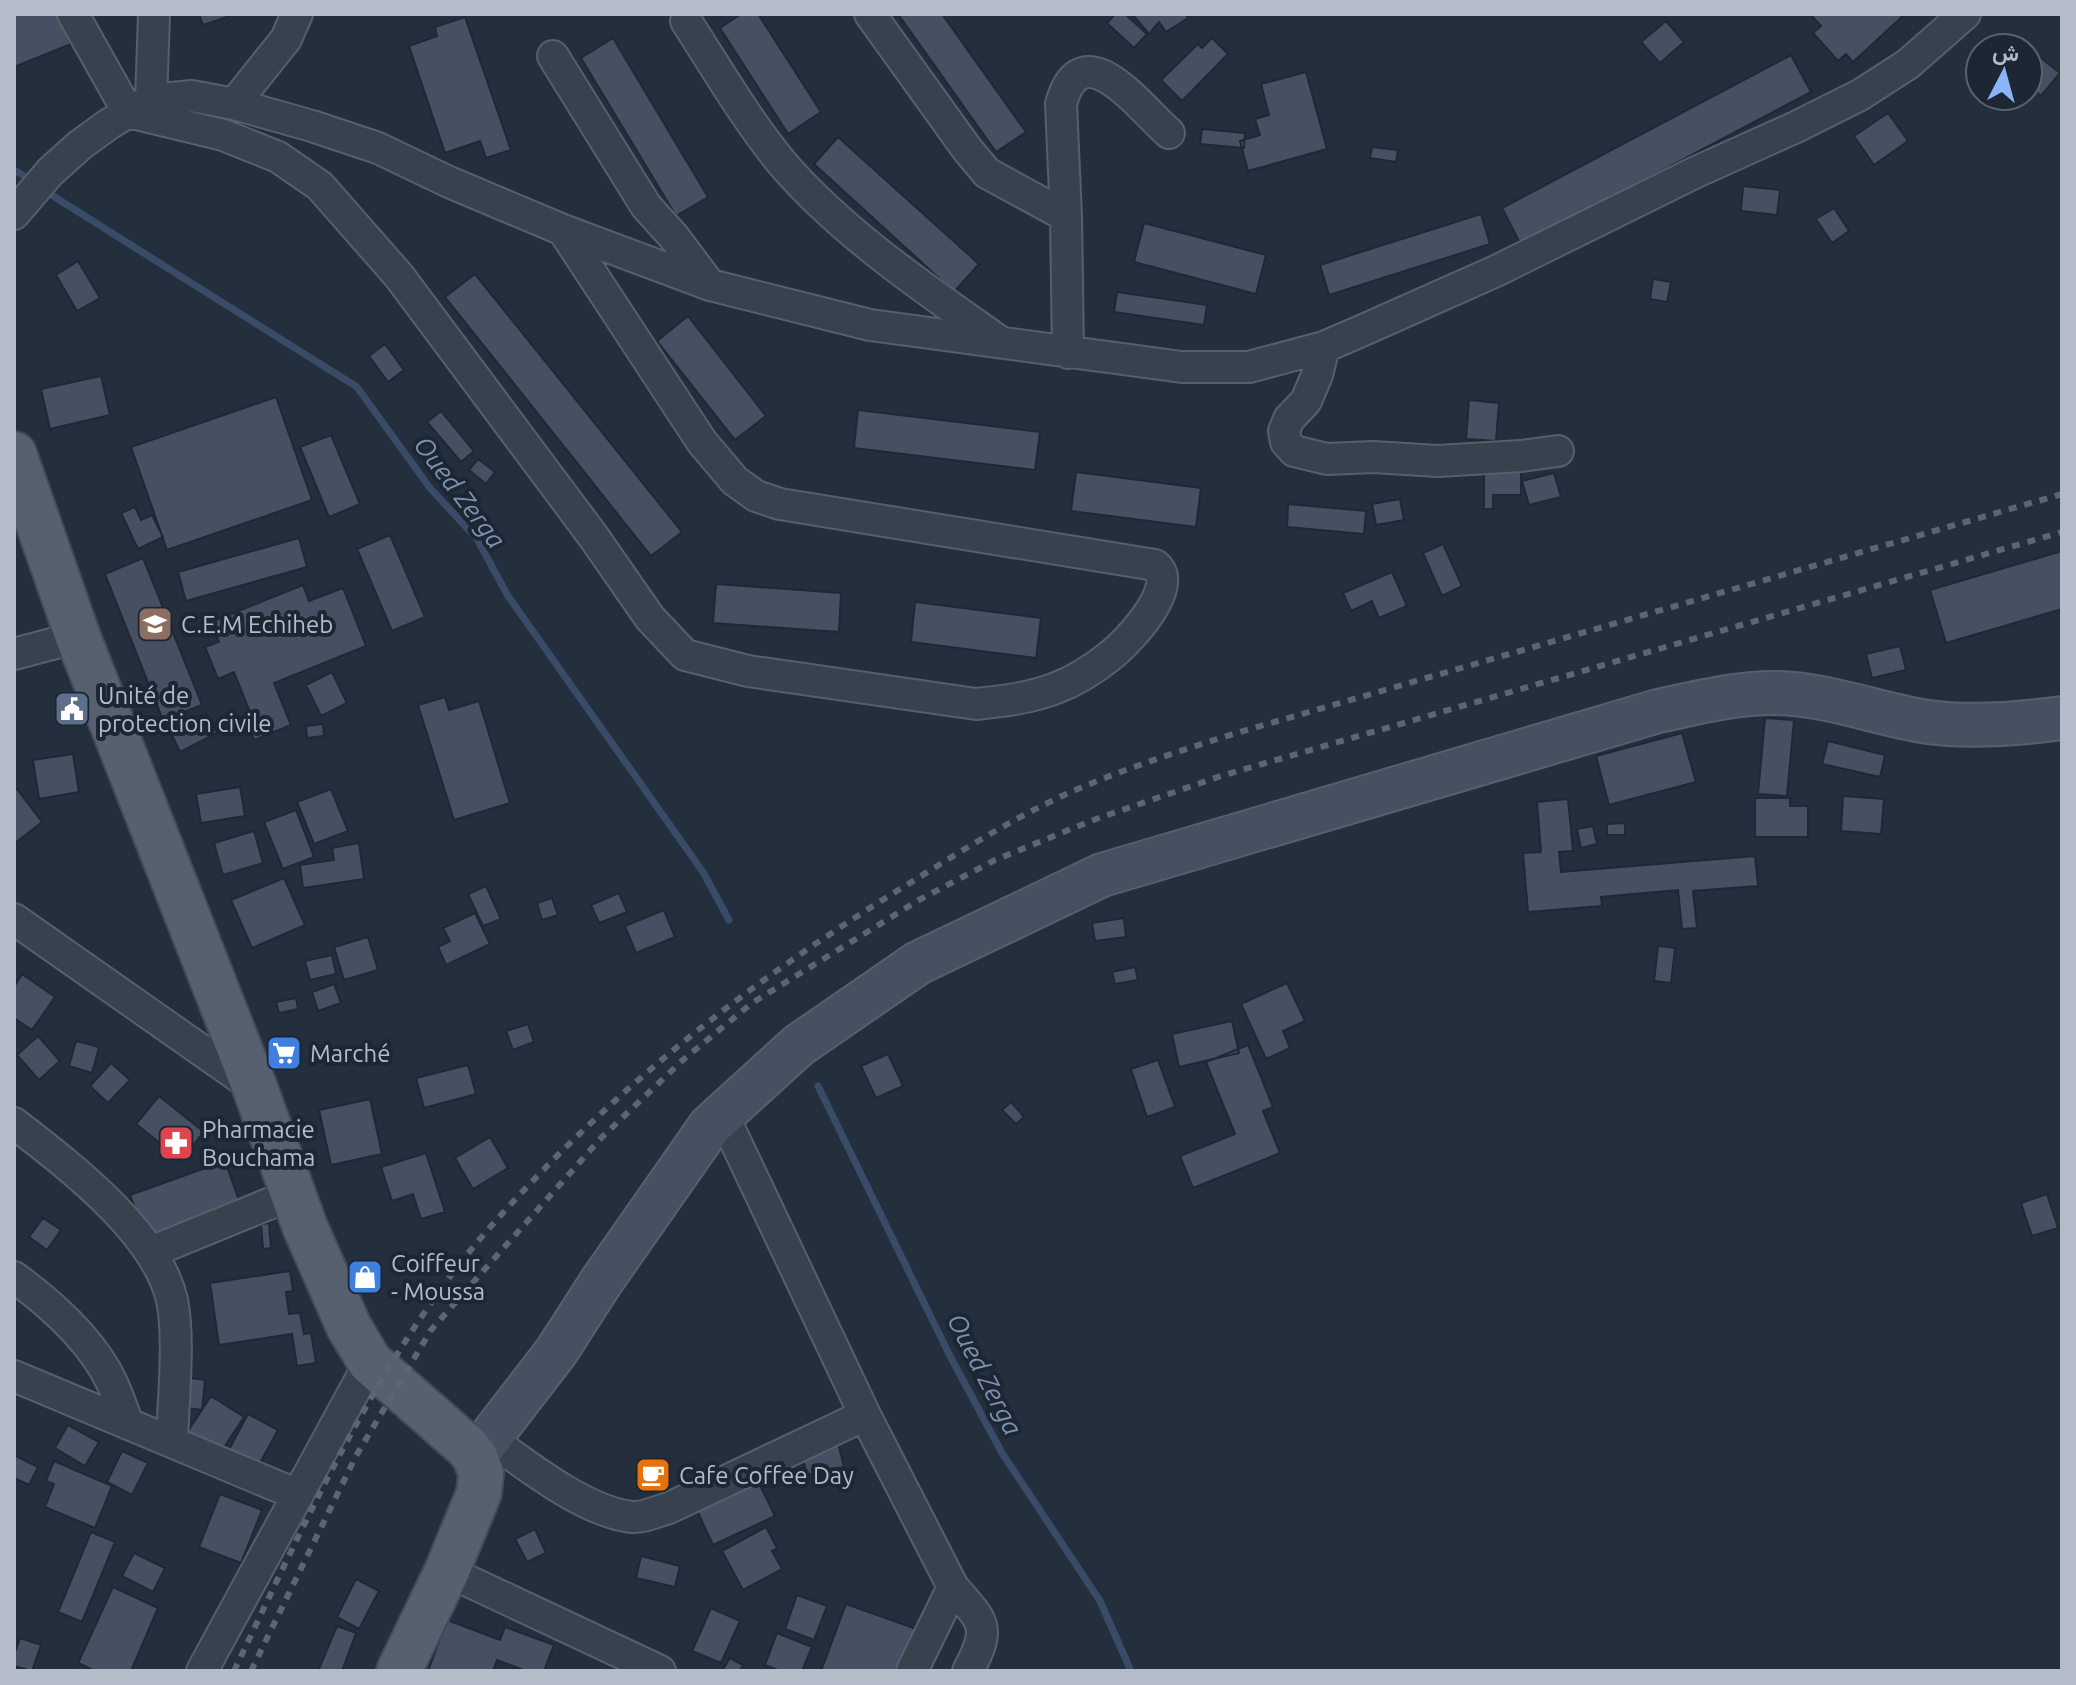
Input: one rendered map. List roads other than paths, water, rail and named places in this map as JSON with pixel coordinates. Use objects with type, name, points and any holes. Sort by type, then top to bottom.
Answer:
[{"type":"main road","points":[[14,454],[78,637],[255,1088],[293,1194],[349,1327],[370,1362],[483,1448]]},
{"type":"main road","points":[[399,1671],[447,1571],[479,1493],[483,1448],[556,1352],[710,1126],[799,1045],[918,963],[1102,875],[1658,711],[1729,696],[1774,693],[1822,697],[1927,722],[1965,725],[2062,718]]},
{"type":"street","points":[[73,14],[140,107],[278,157],[320,186],[399,276],[593,536],[650,618],[685,655],[729,667],[809,680],[976,704],[1005,701],[1058,687],[1093,668],[1112,655],[1156,603],[1165,583],[1155,565],[780,504],[756,496],[735,481],[702,442],[563,230]]},
{"type":"street","points":[[140,107],[154,14]]},
{"type":"street","points":[[234,104],[286,39],[297,14]]},
{"type":"street","points":[[870,14],[987,173],[1066,216]]},
{"type":"street","points":[[14,214],[50,172],[80,145],[140,107],[192,96],[234,104],[378,148],[563,230],[710,285],[870,325],[1182,367],[1249,367],[1324,347],[1496,271],[1860,95],[1908,64],[1965,14]]},
{"type":"street","points":[[686,21],[752,122],[783,163],[834,216],[933,295],[1004,345]]},
{"type":"street","points":[[553,56],[646,206],[710,285]]},
{"type":"street","points":[[1068,353],[1061,104],[1065,89],[1072,78],[1083,72],[1095,72],[1131,95],[1169,133]]},
{"type":"street","points":[[1324,347],[1306,401],[1289,419],[1284,431],[1286,442],[1294,451],[1327,459],[1373,457],[1438,461],[1558,451]]},
{"type":"street","points":[[14,654],[78,637]]},
{"type":"street","points":[[14,919],[255,1088]]},
{"type":"street","points":[[722,1113],[865,1415],[953,1587],[981,1620],[983,1640],[968,1671]]},
{"type":"street","points":[[14,1123],[111,1205],[151,1252],[162,1271],[172,1302],[174,1336],[172,1442]]},
{"type":"street","points":[[151,1252],[293,1194]]},
{"type":"street","points":[[14,1277],[38,1294],[88,1346],[111,1381],[128,1424]]},
{"type":"street","points":[[202,1671],[370,1362]]},
{"type":"street","points":[[14,1376],[298,1495]]},
{"type":"street","points":[[483,1448],[581,1498],[634,1517],[669,1508],[865,1415]]},
{"type":"street","points":[[447,1571],[660,1671]]},
{"type":"street","points":[[912,1671],[953,1587]]},
{"type":"waterway","name":"Oued Zerga","points":[[14,170],[24,176]]},
{"type":"waterway","name":"Oued Zerga","points":[[53,196],[357,387],[430,488],[477,539],[508,596],[703,872],[729,920]]},
{"type":"waterway","name":"Oued Zerga","points":[[818,1086],[949,1354],[1002,1453],[1100,1601],[1131,1671]]},
{"type":"railway","points":[[234,1671],[359,1419],[417,1323],[473,1247],[552,1161],[634,1084],[720,1013],[857,916],[1016,820],[1062,796],[1140,765],[1233,734],[2062,494]]},
{"type":"railway","points":[[251,1671],[356,1456],[431,1330],[602,1137],[684,1059],[752,1003],[919,900],[995,860],[1096,819],[1221,776],[2062,532]]},
{"type":"place","name":"C.E.M Echiheb","points":[[155,624]]},
{"type":"place","name":"Unité de protection civile","points":[[72,709]]},
{"type":"place","name":"Marché","points":[[284,1053]]},
{"type":"place","name":"Pharmacie Bouchama","points":[[176,1143]]},
{"type":"place","name":"Coiffeur - Moussa","points":[[365,1277]]},
{"type":"place","name":"Cafe Coffee Day","points":[[653,1475]]}]
